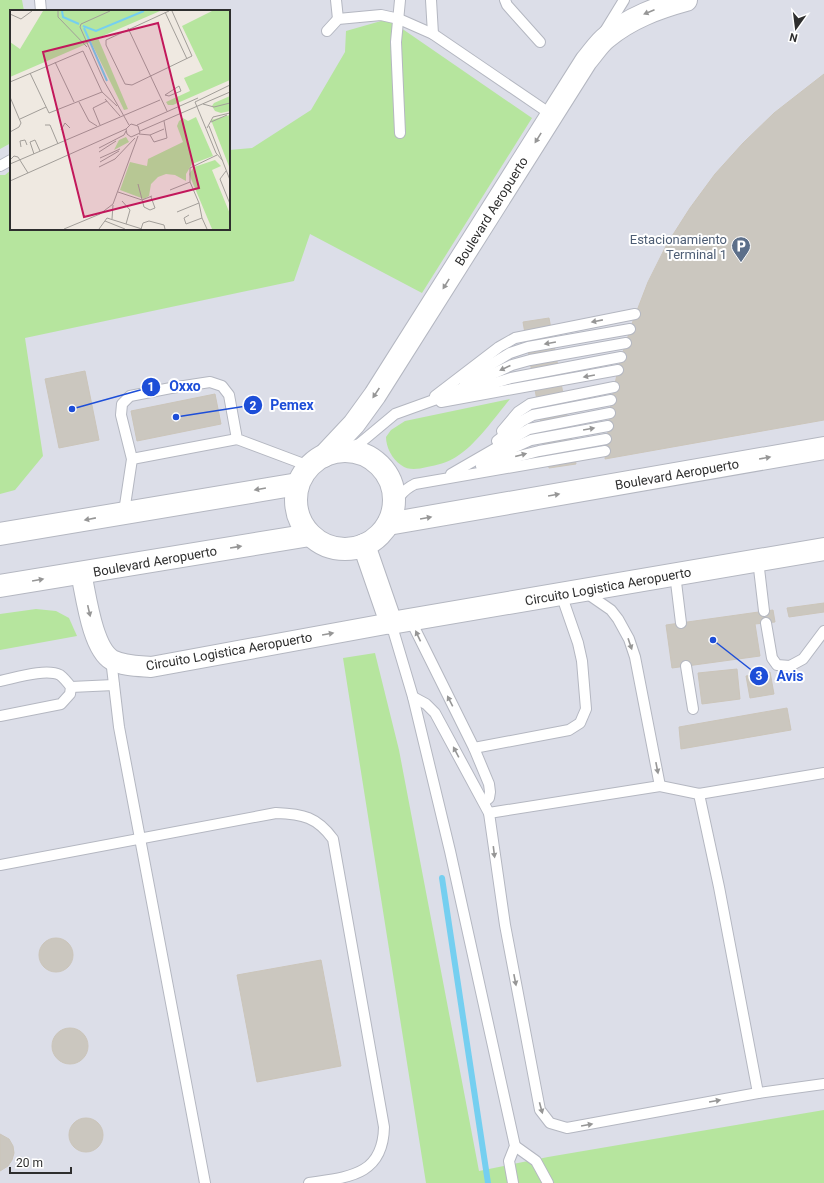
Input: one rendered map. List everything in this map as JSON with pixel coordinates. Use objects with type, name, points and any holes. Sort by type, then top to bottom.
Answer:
[{"type":"street","name":"Boulevard Aeropuerto","points":[[318,464],[354,424],[375,395],[586,61],[605,38],[631,20],[664,6],[686,0]]},
{"type":"street","name":"Boulevard Aeropuerto","points":[[390,519],[824,448]]},
{"type":"street","points":[[0,534],[124,512],[318,464],[354,452],[369,458],[381,468],[388,478],[392,489],[394,501],[390,519],[378,537],[364,545],[350,549],[335,549],[321,543],[310,535],[301,524],[296,511],[295,497],[318,464]]},
{"type":"street","name":"Boulevard Aeropuerto","points":[[0,586],[310,535]]},
{"type":"street","points":[[364,545],[401,621]]},
{"type":"street","name":"Circuito Logistica Aeropuerto","points":[[111,659],[133,666],[151,667],[401,621],[824,549]]},
{"type":"street","points":[[81,573],[96,640],[111,659]]},
{"type":"lane","points":[[40,0],[42,10]]},
{"type":"lane","points":[[336,0],[338,19]]},
{"type":"lane","points":[[400,0],[396,42],[400,133]]},
{"type":"lane","points":[[431,0],[433,34]]},
{"type":"lane","points":[[505,0],[507,5],[540,42]]},
{"type":"lane","points":[[586,61],[624,0]]},
{"type":"lane","points":[[327,31],[338,19],[381,15],[399,19],[433,34],[552,115]]},
{"type":"lane","points":[[0,166],[10,161]]},
{"type":"lane","points":[[414,407],[435,396],[499,347],[515,338],[635,314]]},
{"type":"lane","points":[[414,407],[444,393],[510,353],[518,350],[630,329]]},
{"type":"lane","points":[[132,459],[237,439],[318,464],[359,444],[395,414],[445,396],[520,362],[626,343]]},
{"type":"lane","points":[[414,407],[511,378],[621,358]]},
{"type":"lane","points":[[414,407],[618,370]]},
{"type":"lane","points":[[124,512],[132,459],[121,415],[122,404],[130,396],[210,382],[222,386],[228,395],[237,439]]},
{"type":"lane","points":[[484,452],[518,412],[530,404],[614,387]]},
{"type":"lane","points":[[469,464],[522,421],[533,415],[612,400]]},
{"type":"lane","points":[[449,475],[529,428],[610,413]]},
{"type":"lane","points":[[449,475],[531,440],[608,426]]},
{"type":"lane","points":[[390,519],[401,494],[406,488],[539,451],[606,439]]},
{"type":"lane","points":[[429,481],[605,451]]},
{"type":"lane","points":[[758,560],[764,611]]},
{"type":"lane","points":[[675,574],[681,623]]},
{"type":"lane","points":[[474,748],[570,730],[580,723],[586,709],[582,661],[571,592]]},
{"type":"lane","points":[[571,592],[611,610],[629,639],[635,657],[660,786]]},
{"type":"lane","points":[[401,621],[413,697],[455,871],[516,1146],[509,1161],[513,1183]]},
{"type":"lane","points":[[401,621],[474,748],[489,784],[489,798],[484,802]]},
{"type":"lane","points":[[766,623],[772,658],[777,665],[790,666],[803,659],[824,631]]},
{"type":"lane","points":[[111,659],[119,727],[205,1183]]},
{"type":"lane","points":[[686,666],[693,709]]},
{"type":"lane","points":[[0,681],[45,672],[62,676],[71,687],[70,694],[61,704],[0,716]]},
{"type":"lane","points":[[71,687],[114,684]]},
{"type":"lane","points":[[413,697],[426,704],[435,713],[489,813],[510,953],[540,1110],[550,1123],[566,1128],[758,1093],[824,1084]]},
{"type":"lane","points":[[489,813],[660,786],[698,794],[824,773]]},
{"type":"lane","points":[[698,794],[719,887],[758,1093]]},
{"type":"lane","points":[[0,865],[276,813],[297,814],[312,819],[324,827],[333,840],[384,1127],[384,1139],[382,1150],[375,1161],[364,1170],[353,1176],[309,1183]]},
{"type":"lane","points":[[516,1146],[536,1161],[548,1183]]},
{"type":"shaded area","points":[[0,0],[824,0],[824,1183],[0,1183]]},
{"type":"green space","points":[[0,0],[22,0],[24,10],[10,10],[10,144],[0,149]]},
{"type":"green space","points":[[388,19],[532,118],[422,293],[310,234],[294,281],[25,338],[43,456],[15,490],[0,494],[0,175],[5,175],[10,171],[10,230],[230,230],[230,150],[252,148],[311,110],[345,52],[346,31]]},
{"type":"green space","points":[[510,399],[471,445],[456,457],[446,462],[414,469],[407,468],[395,460],[388,449],[386,437],[391,430],[405,421]]},
{"type":"green space","points":[[36,609],[56,611],[69,618],[77,636],[0,650],[0,614]]},
{"type":"green space","points":[[375,653],[399,750],[479,1171],[548,1157],[824,1110],[824,1183],[426,1183],[343,658]]},
{"type":"building","name":"Estacionamiento Terminal 1","points":[[824,74],[824,420],[605,459],[611,402],[620,361],[648,282],[667,244],[690,208],[715,174],[743,143],[774,113]]},
{"type":"building","points":[[549,318],[576,464],[549,468],[523,322]]},
{"type":"building","points":[[85,371],[99,440],[59,448],[45,379]]},
{"type":"building","points":[[215,394],[221,424],[137,441],[131,411]]},
{"type":"building","points":[[824,603],[824,612],[789,617],[787,608]]},
{"type":"building","points":[[773,610],[775,622],[755,624],[760,656],[672,668],[666,625]]},
{"type":"building","points":[[737,669],[740,699],[702,704],[698,673]]},
{"type":"building","points":[[770,672],[774,694],[750,698],[746,676]]},
{"type":"building","points":[[787,708],[791,730],[681,749],[679,727]]},
{"type":"building","points":[[56,938],[68,943],[73,955],[68,967],[56,972],[44,967],[39,955],[44,943]]},
{"type":"building","points":[[321,960],[341,1066],[257,1082],[237,975]]},
{"type":"building","points":[[70,1028],[80,1031],[85,1036],[88,1046],[85,1056],[80,1061],[70,1064],[60,1061],[55,1056],[52,1046],[55,1036],[60,1031]]},
{"type":"building","points":[[83,1118],[89,1118],[98,1123],[102,1129],[102,1141],[98,1147],[89,1152],[83,1152],[74,1147],[69,1138],[69,1132],[74,1123]]},
{"type":"building","points":[[0,1134],[9,1139],[13,1146],[14,1153],[8,1166],[0,1171]]},
{"type":"waterway","points":[[442,878],[488,1183]]},
{"type":"place","name":"Estacionamiento Terminal 1","points":[[741,263]]},
{"type":"place","name":"Oxxo","points":[[72,409]]},
{"type":"place","name":"Pemex","points":[[176,417]]},
{"type":"place","name":"Avis","points":[[713,640]]}]
